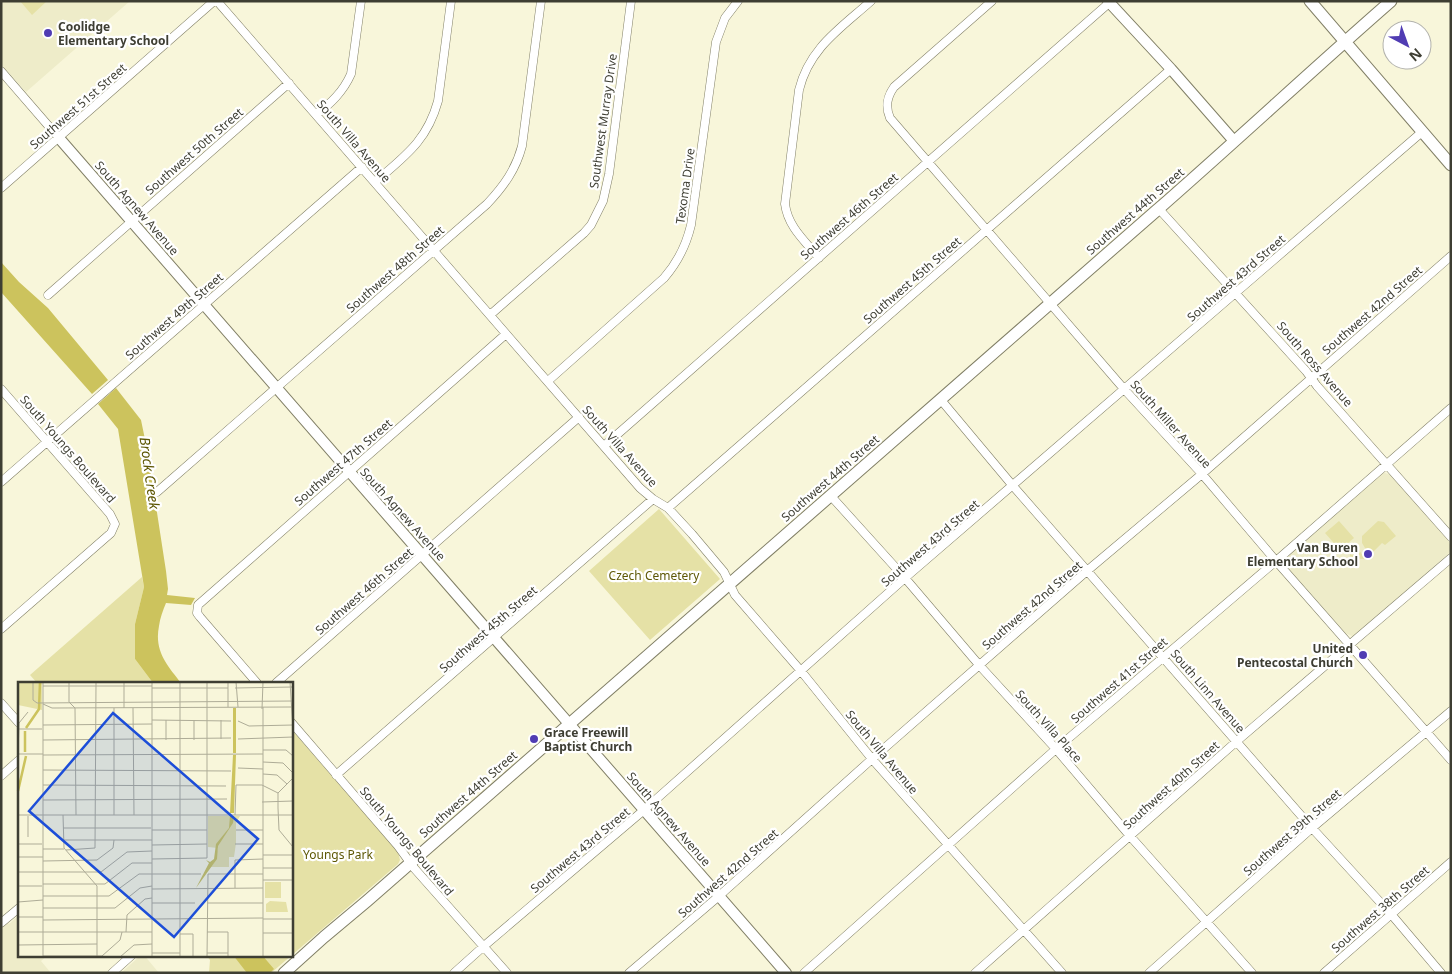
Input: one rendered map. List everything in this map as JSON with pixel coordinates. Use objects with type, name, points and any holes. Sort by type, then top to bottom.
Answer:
[{"type":"main road","points":[[1310,1],[1451,165]]},
{"type":"main road","name":"Southwest 44th Street","points":[[284,973],[324,936],[1159,209],[1391,1]]},
{"type":"street","name":"South Villa Avenue","points":[[216,1],[640,488],[653,500],[668,508],[724,572],[735,595],[801,671],[872,759],[1062,973]]},
{"type":"street","name":"Southwest 51st Street","points":[[1,188],[216,1]]},
{"type":"street","points":[[316,115],[337,96],[348,82],[351,74],[361,1]]},
{"type":"street","points":[[375,182],[416,146],[435,114],[451,1]]},
{"type":"street","name":"Southwest 48th Street","points":[[157,492],[434,250],[504,186],[516,165],[521,151],[541,1]]},
{"type":"street","name":"Southwest Murray Drive","points":[[490,315],[576,241],[591,225],[597,213],[607,187],[631,1]]},
{"type":"street","name":"Texoma Drive","points":[[548,381],[660,282],[671,270],[683,251],[692,225],[714,50],[721,26],[729,11],[738,1]]},
{"type":"street","points":[[819,258],[789,222],[785,204],[799,90],[804,74],[815,54],[872,1]]},
{"type":"street","name":"South Miller Avenue","points":[[992,1],[898,83],[889,96],[887,108],[890,118],[1124,389],[1202,474],[1451,760]]},
{"type":"street","points":[[1109,2],[1234,141]]},
{"type":"street","name":"Southwest 46th Street","points":[[604,446],[1109,2]]},
{"type":"street","name":"Southwest 45th Street","points":[[668,508],[1171,69]]},
{"type":"street","name":"South Agnew Avenue","points":[[1,71],[786,973]]},
{"type":"street","name":"Southwest 50th Street","points":[[48,295],[288,83]]},
{"type":"street","name":"Southwest 43rd Street","points":[[454,973],[644,810],[905,578],[1422,132]]},
{"type":"street","name":"Southwest 49th Street","points":[[1,482],[362,167]]},
{"type":"street","name":"South Ross Avenue","points":[[1159,209],[1312,378],[1451,537]]},
{"type":"street","name":"Southwest 42nd Street","points":[[630,973],[1088,570],[1202,474],[1451,256]]},
{"type":"street","name":"Southwest 47th Street","points":[[256,682],[200,617],[197,609],[202,601],[506,334]]},
{"type":"street","name":"South Youngs Boulevard","points":[[1,389],[110,514],[115,524],[111,533],[1,629]]},
{"type":"street","name":"South Linn Avenue","points":[[941,400],[1013,486],[1441,973]]},
{"type":"street","name":"Southwest 41st Street","points":[[804,973],[1056,750],[1451,408]]},
{"type":"street","name":"Southwest 46th Street","points":[[277,682],[579,417]]},
{"type":"street","name":"South Villa Place","points":[[830,495],[1252,973]]},
{"type":"street","name":"Southwest 45th Street","points":[[336,775],[653,500]]},
{"type":"street","name":"Southwest 40th Street","points":[[975,973],[1238,741],[1451,558]]},
{"type":"street","points":[[1,703],[18,722]]},
{"type":"street","name":"Southwest 39th Street","points":[[1149,973],[1312,828],[1451,711]]},
{"type":"street","name":"South Youngs Boulevard","points":[[292,723],[398,846],[410,863],[507,973]]},
{"type":"street","points":[[1,776],[18,761]]},
{"type":"street","name":"Southwest 38th Street","points":[[1324,973],[1451,862]]},
{"type":"street","points":[[1,923],[18,909]]},
{"type":"street","points":[[112,973],[131,956]]},
{"type":"shaded area","name":"Coolidge Elementary School","points":[[1,1],[130,1],[26,92],[1,64]]},
{"type":"shaded area","name":"Van Buren Elementary School","points":[[1381,473],[1391,475],[1449,542],[1451,548],[1449,553],[1356,635],[1352,636],[1345,633],[1286,566],[1285,557]]},
{"type":"shaded area","points":[[1,916],[9,924],[18,916],[18,956],[47,956],[41,961],[51,973],[1,973]]},
{"type":"shaded area","points":[[140,956],[145,956],[159,973],[121,973]]},
{"type":"green space","points":[[20,1],[47,1],[32,15]]},
{"type":"green space","name":"Czech Cemetery","points":[[659,509],[720,579],[650,640],[589,571]]},
{"type":"green space","points":[[1339,521],[1354,538],[1340,550],[1325,533]]},
{"type":"green space","points":[[1378,521],[1384,522],[1396,536],[1385,545],[1382,543],[1371,554],[1368,553],[1362,543],[1362,536]]},
{"type":"green space","points":[[1350,550],[1359,550],[1365,559],[1350,558]]},
{"type":"green space","points":[[142,577],[144,587],[135,624],[135,659],[152,682],[36,682],[30,675]]},
{"type":"green space","name":"Youngs Park","points":[[292,730],[398,852],[400,860],[398,864],[292,955]]},
{"type":"green space","name":"Youngs Park","points":[[207,956],[291,956],[271,973],[209,973],[210,960]]},
{"type":"water","points":[[1,262],[19,282],[48,308],[108,380],[92,394],[1,292]]},
{"type":"water","name":"Brock Creek","points":[[116,388],[141,420],[166,571],[167,595],[195,598],[191,605],[166,603],[159,623],[158,643],[160,650],[167,664],[180,682],[152,682],[135,659],[135,624],[144,587],[118,429],[98,404]]},
{"type":"water","points":[[234,956],[263,956],[274,969],[270,973],[247,973]]},
{"type":"place","name":"Coolidge Elementary School","points":[[48,33]]},
{"type":"place","name":"Van Buren Elementary School","points":[[1368,554]]},
{"type":"place","name":"United Pentecostal Church","points":[[1363,655]]},
{"type":"place","name":"Grace Freewill Baptist Church","points":[[534,739]]}]
